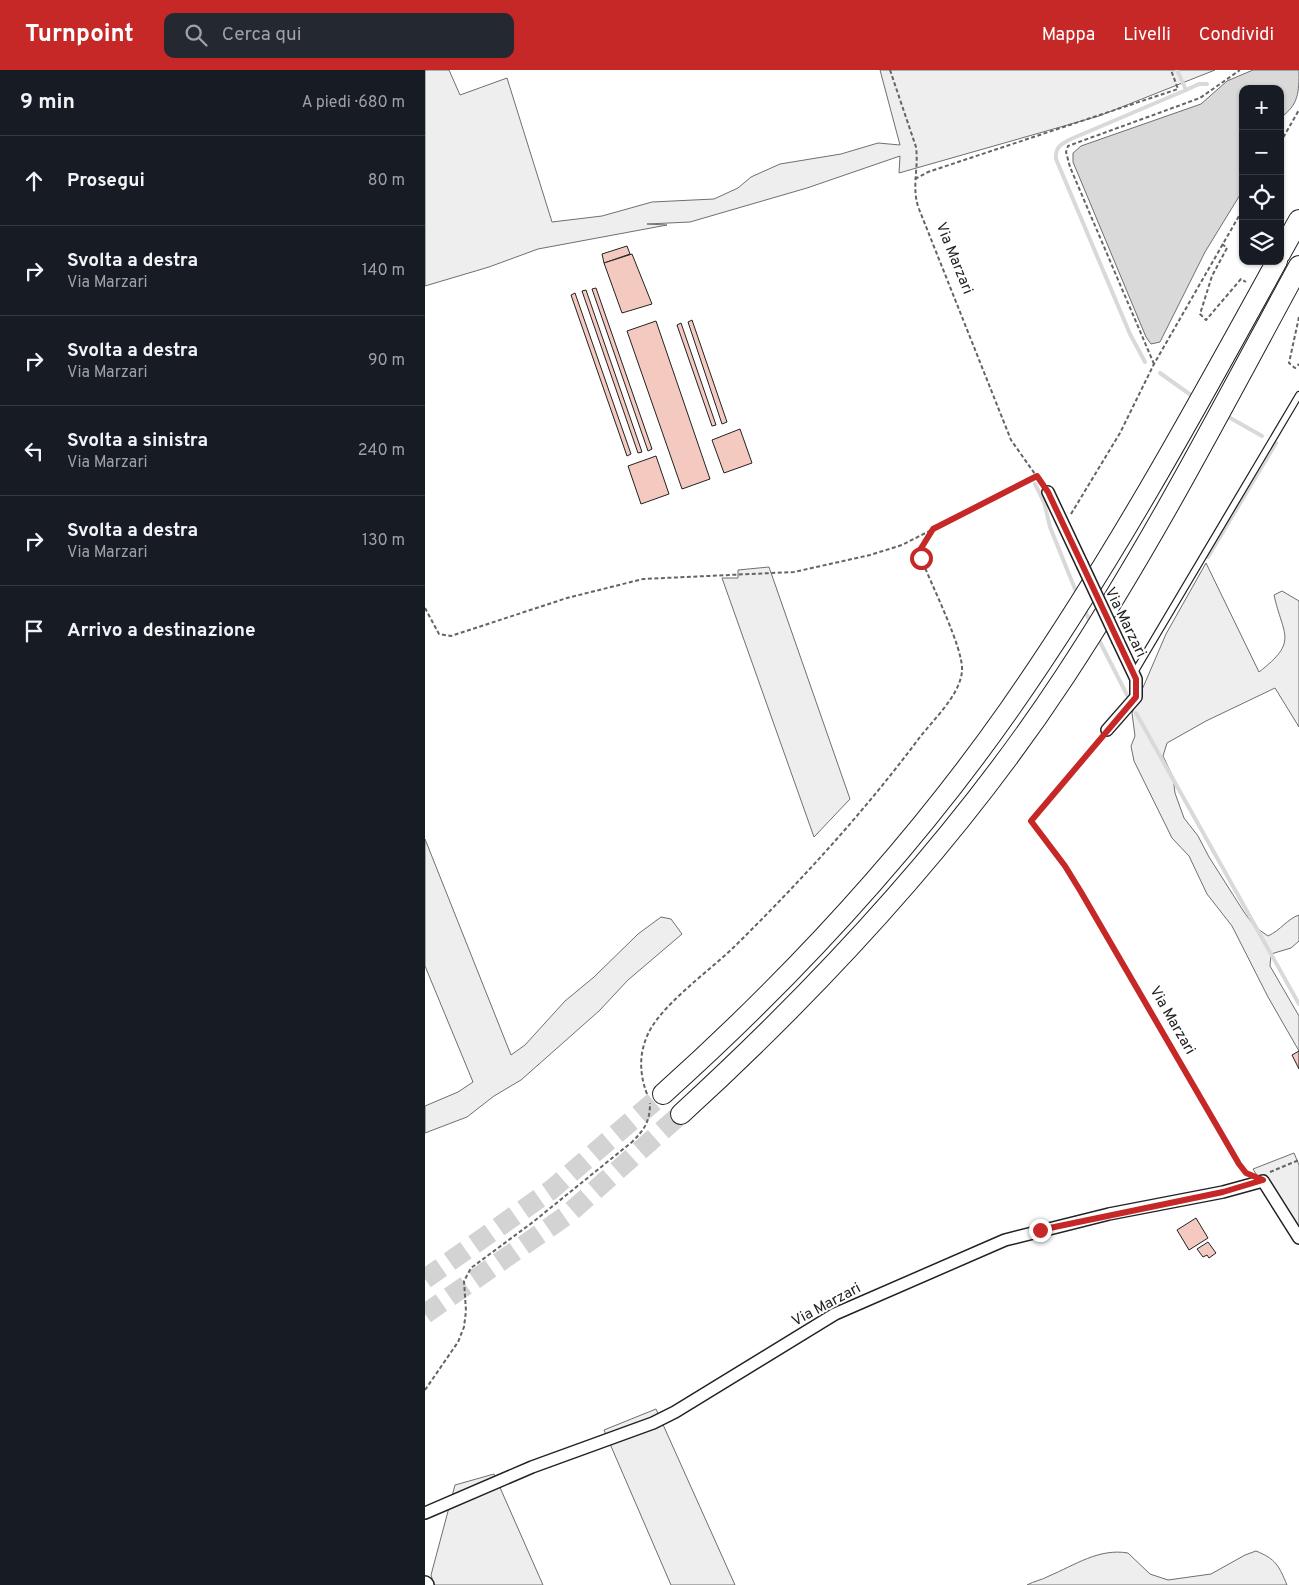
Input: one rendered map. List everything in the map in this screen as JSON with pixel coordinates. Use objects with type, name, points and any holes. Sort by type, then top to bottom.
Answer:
[{"type":"highway","points":[[1284,247],[1299,220]]},
{"type":"highway","points":[[663,1094],[763,1000],[857,900],[912,836],[988,738],[1031,678],[1110,556],[1203,396],[1275,265]]},
{"type":"highway","points":[[681,1114],[777,1024],[877,918],[932,855],[1012,752],[1064,678],[1144,549],[1299,266]]},
{"type":"street","name":"Via Marzari","points":[[1048,492],[1136,679],[1136,697],[1107,730]]},
{"type":"street","name":"Via Marzari","points":[[425,1513],[532,1467],[675,1412],[835,1314],[1005,1240],[1109,1214],[1223,1192],[1263,1180]]},
{"type":"street","points":[[1263,1180],[1299,1238]]},
{"type":"lane","points":[[1134,674],[1299,395]]},
{"type":"path","name":"Via Marzari","points":[[890,70],[916,147],[914,189],[919,209],[1011,440],[1048,492]]},
{"type":"path","points":[[915,179],[928,172],[1178,89],[1171,70]]},
{"type":"path","points":[[1154,364],[1069,167],[1066,152],[1068,146],[1200,98],[1239,70]]},
{"type":"path","points":[[1284,136],[1299,110]]},
{"type":"path","points":[[1064,524],[1082,499],[1120,433],[1154,364],[1239,216]]},
{"type":"path","points":[[1223,244],[1227,248],[1212,276],[1200,314],[1205,320],[1241,279],[1246,282]]},
{"type":"path","points":[[1299,317],[1289,364],[1295,368],[1299,364]]},
{"type":"path","points":[[425,608],[439,634],[451,636],[567,598],[643,579],[794,572],[844,562],[902,545],[1037,476]]},
{"type":"path","points":[[425,1390],[459,1342],[465,1326],[464,1281],[471,1268],[533,1222],[632,1142],[645,1128],[650,1119],[650,1103],[641,1078],[640,1062],[643,1047],[653,1025],[671,1005],[734,947],[829,849],[904,759],[957,689],[962,671],[959,650],[921,558],[920,550],[933,529]]},
{"type":"path","name":"Via Marzari","points":[[1107,730],[1031,821],[1065,866],[1081,892],[1239,1164],[1246,1173],[1263,1180]]},
{"type":"path","points":[[1263,1180],[1268,1172],[1299,1160]]},
{"type":"shaded area","points":[[425,70],[449,70],[460,95],[507,78],[552,222],[602,216],[652,202],[714,199],[738,188],[751,177],[780,164],[841,154],[878,143],[900,145],[880,70],[1215,70],[1099,116],[899,173],[900,156],[807,188],[690,222],[647,224],[667,225],[538,249],[489,267],[425,286]]},
{"type":"shaded area","points":[[1253,70],[1299,70],[1297,97],[1291,108],[1284,115],[1284,85],[1239,85],[1239,197],[1205,252],[1160,342],[1151,344],[1146,337],[1073,162],[1073,153],[1081,146],[1201,104],[1227,81]]},
{"type":"shaded area","points":[[1206,563],[1259,672],[1279,653],[1284,645],[1284,629],[1274,595],[1282,591],[1299,601],[1299,727],[1275,688],[1206,721],[1167,743],[1163,756],[1173,777],[1175,793],[1184,818],[1198,836],[1209,857],[1255,927],[1268,936],[1299,915],[1299,941],[1291,948],[1271,954],[1270,966],[1299,1016],[1299,1051],[1268,997],[1232,926],[1207,894],[1189,856],[1172,838],[1134,761],[1131,746],[1135,736],[1132,713],[1166,634]]},
{"type":"shaded area","points":[[769,567],[850,799],[814,837],[722,578],[738,578],[738,570]]},
{"type":"shaded area","points":[[425,839],[511,1055],[525,1045],[565,1001],[594,977],[638,934],[661,917],[671,919],[682,934],[628,980],[599,1011],[521,1080],[494,1096],[467,1117],[425,1133],[425,1106],[458,1092],[473,1082],[425,966]]},
{"type":"shaded area","points":[[1294,1153],[1299,1165],[1299,1243],[1253,1169]]},
{"type":"shaded area","points":[[656,1409],[735,1585],[671,1585],[604,1430]]},
{"type":"shaded area","points":[[494,1474],[543,1585],[434,1585],[431,1575],[455,1485]]},
{"type":"shaded area","points":[[1256,1551],[1268,1557],[1276,1564],[1287,1585],[1027,1585],[1087,1558],[1107,1553],[1128,1553],[1150,1574],[1168,1580],[1211,1574]]},
{"type":"building","points":[[627,246],[630,254],[604,263],[602,254]]},
{"type":"building","points":[[632,254],[652,304],[622,313],[604,263]]},
{"type":"building","points":[[596,288],[652,449],[648,451],[592,289]]},
{"type":"building","points":[[586,290],[642,452],[638,453],[582,291]]},
{"type":"building","points":[[575,293],[631,454],[627,456],[571,295]]},
{"type":"building","points":[[692,320],[727,422],[722,424],[688,322]]},
{"type":"building","points":[[656,321],[710,479],[682,489],[627,331]]},
{"type":"building","points":[[681,323],[716,425],[712,426],[677,325]]},
{"type":"building","points":[[740,429],[752,463],[724,473],[712,440]]},
{"type":"building","points":[[656,456],[669,494],[641,504],[628,466]]},
{"type":"building","points":[[1299,1051],[1299,1069],[1292,1055]]},
{"type":"building","points":[[1196,1218],[1208,1238],[1189,1250],[1177,1230]]},
{"type":"building","points":[[1208,1242],[1216,1253],[1209,1258],[1207,1255],[1203,1257],[1197,1249]]},
{"type":"waterway","points":[[1145,362],[1130,334],[1056,159],[1056,155],[1059,146],[1071,139],[1186,90],[1177,70]]},
{"type":"waterway","points":[[1186,90],[1199,84],[1207,84]]},
{"type":"waterway","points":[[1160,373],[1195,398]]},
{"type":"waterway","points":[[1225,415],[1262,436]]},
{"type":"waterway","points":[[1208,557],[1276,443]]},
{"type":"waterway","points":[[1035,484],[1044,502],[1050,527],[1077,594]]},
{"type":"waterway","points":[[1084,609],[1091,623]]},
{"type":"waterway","points":[[1097,636],[1127,695]]},
{"type":"waterway","points":[[1136,713],[1299,1004]]},
{"type":"tunnel","points":[[425,1279],[551,1190],[663,1094]]},
{"type":"tunnel","points":[[425,1314],[567,1215],[681,1114]]},
{"type":"route","points":[[921,558],[920,550],[933,529],[1037,476],[1048,492],[1136,679],[1136,697],[1031,821],[1065,866],[1081,892],[1239,1164],[1246,1173],[1263,1180],[1223,1192],[1109,1214],[1040,1230]]}]
